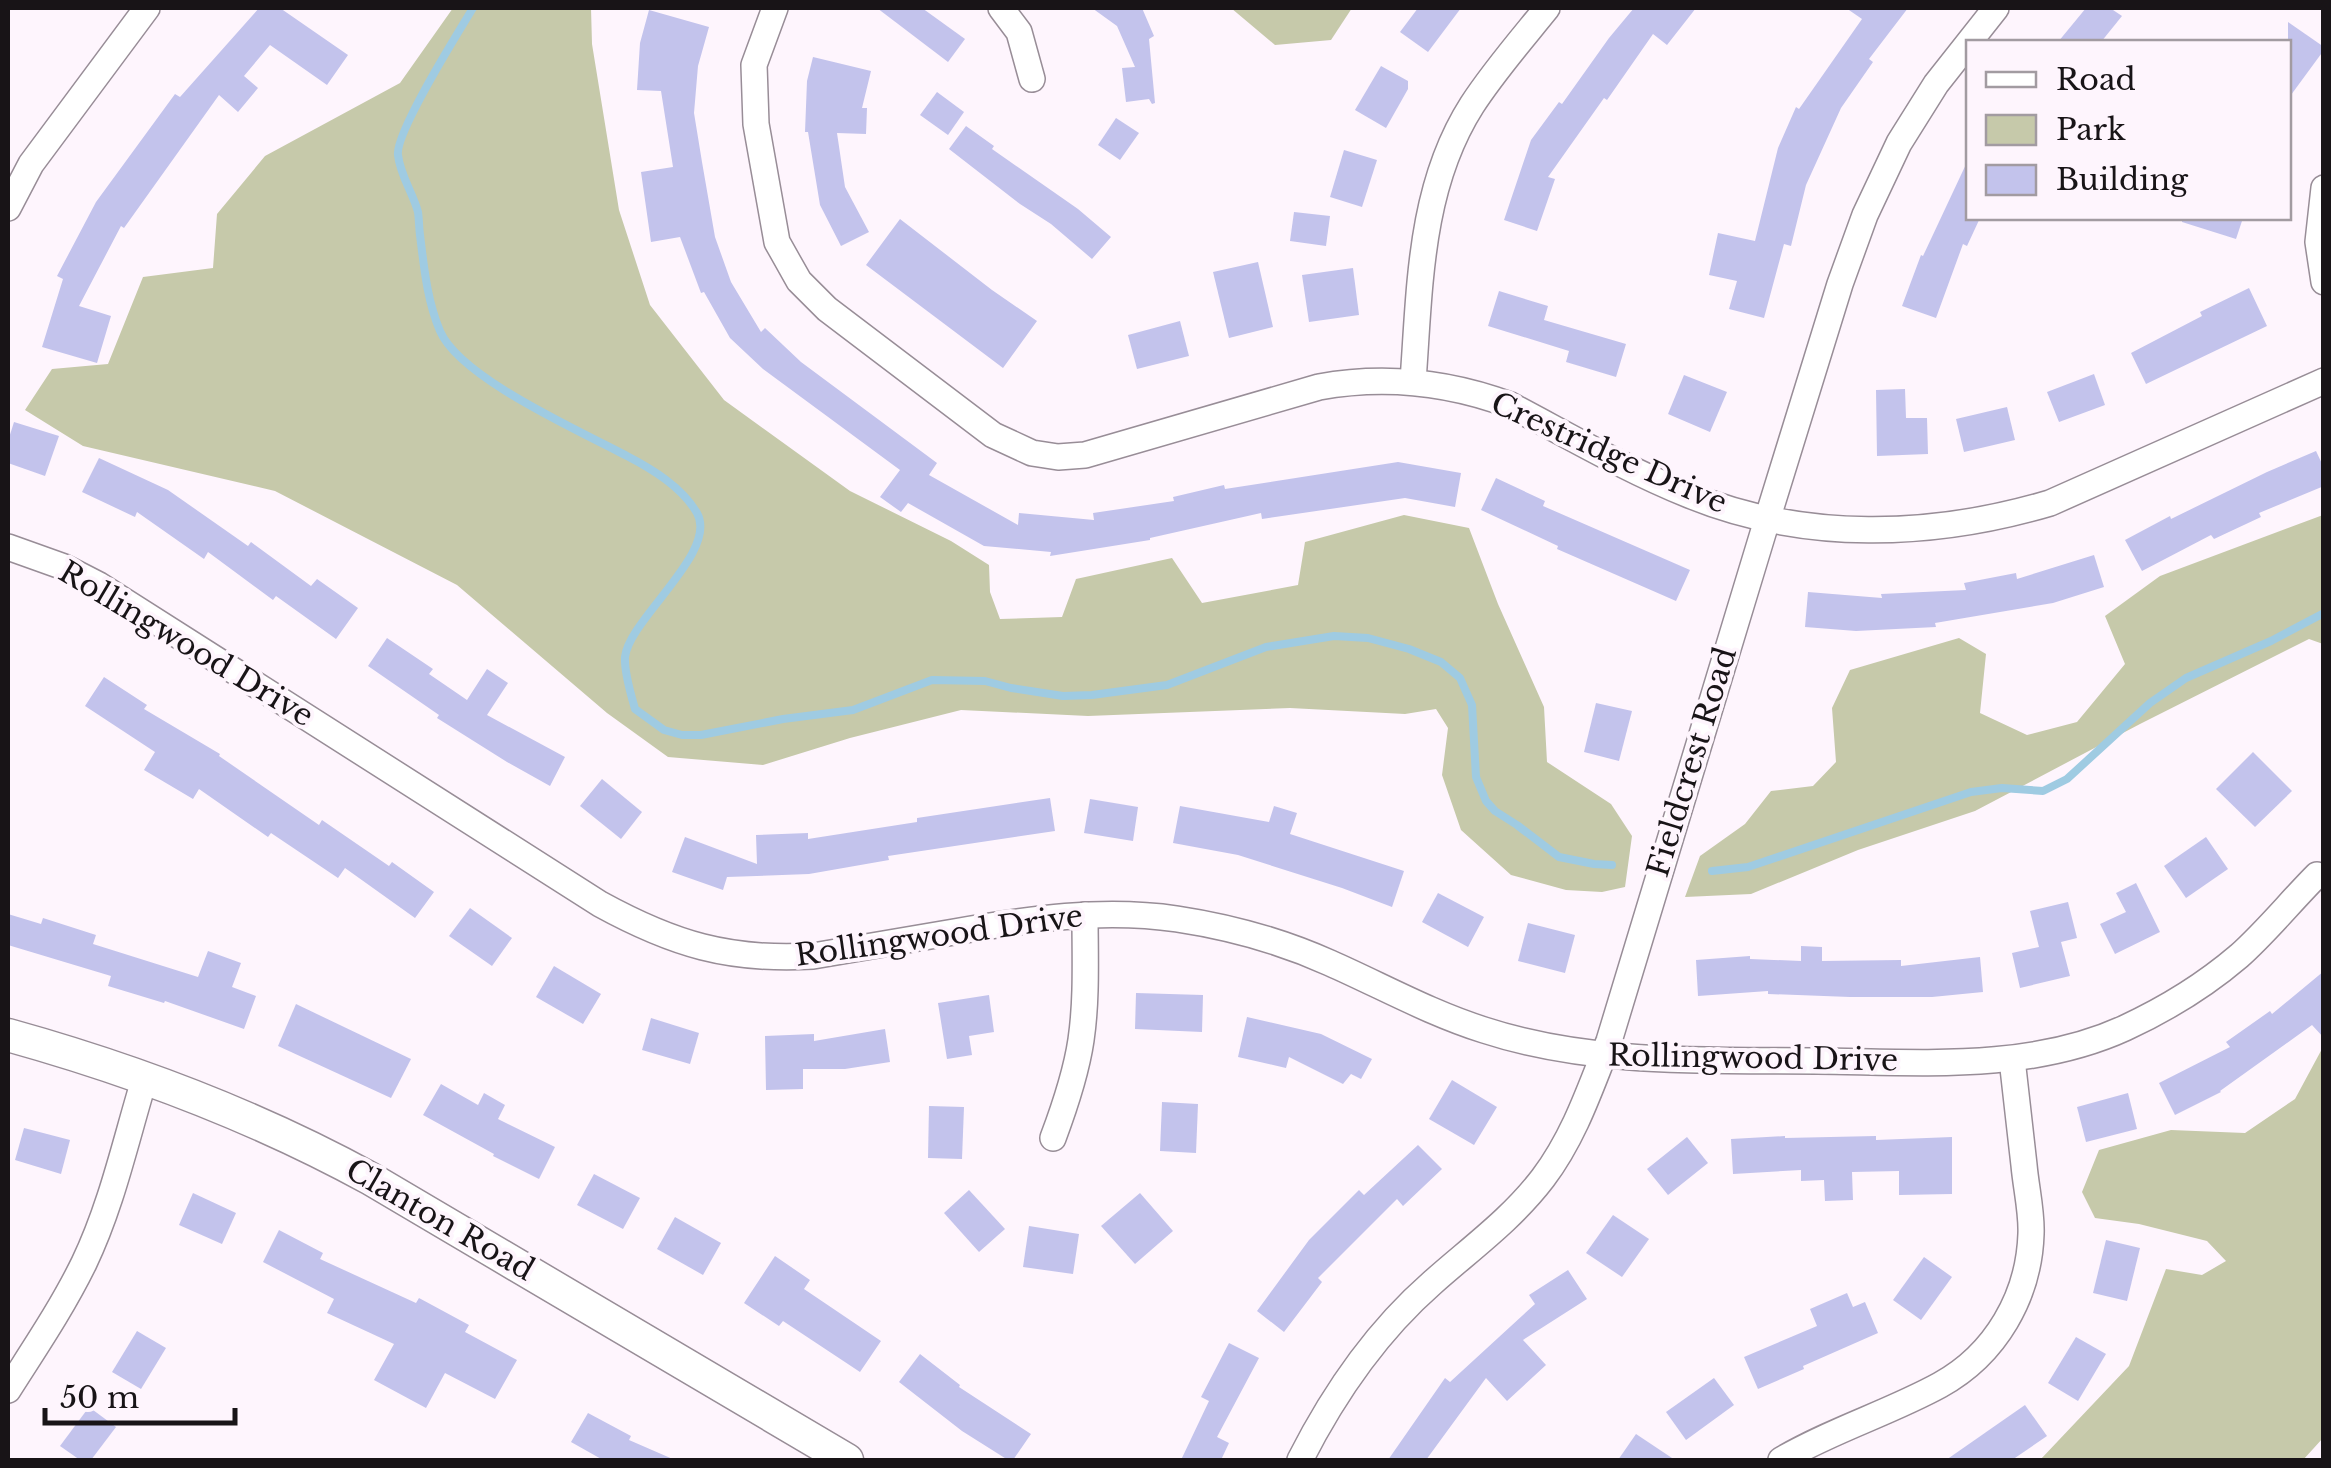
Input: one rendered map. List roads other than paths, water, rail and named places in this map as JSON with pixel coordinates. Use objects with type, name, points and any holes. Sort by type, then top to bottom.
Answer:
[{"type":"main road","name":"Clanton Road","points":[[8,1035],[145,1077],[319,1151],[848,1460]]},
{"type":"street","points":[[8,208],[31,164],[147,8]]},
{"type":"street","name":"Crestridge Drive","points":[[775,8],[754,64],[756,124],[777,242],[799,282],[827,309],[993,435],[1032,453],[1058,457],[1085,455],[1318,387],[1392,380],[1472,393],[1510,406],[1690,495],[1767,520],[1842,529],[1908,530],[2011,515],[2050,503],[2324,380]]},
{"type":"street","points":[[1001,8],[1018,32],[1032,79]]},
{"type":"street","points":[[1413,382],[1423,247],[1440,174],[1471,106],[1547,8]]},
{"type":"street","name":"Fieldcrest Road","points":[[1971,40],[1996,8]]},
{"type":"street","name":"Fieldcrest Road","points":[[1300,1460],[1348,1378],[1388,1327],[1430,1284],[1505,1221],[1542,1180],[1578,1120],[1603,1055],[1840,284],[1865,215],[1899,143],[1936,84],[1966,46]]},
{"type":"street","points":[[2324,188],[2318,242],[2324,282]]},
{"type":"street","name":"Rollingwood Drive","points":[[8,547],[64,567],[99,585],[640,927],[712,951],[737,955],[812,956],[1022,920],[1118,914],[1247,932],[1328,962],[1413,1003],[1520,1041],[1603,1055],[1739,1061],[1958,1062],[2043,1054],[2097,1039],[2173,1004],[2241,954],[2317,875]]},
{"type":"street","points":[[1054,1138],[1081,1042],[1085,915]]},
{"type":"street","points":[[1781,1460],[1941,1384],[1968,1366],[1994,1340],[2011,1314],[2028,1266],[2031,1231],[2012,1059]]},
{"type":"street","points":[[8,1390],[57,1314],[84,1262],[110,1194],[145,1077]]},
{"type":"waterway","points":[[473,8],[406,126],[398,155],[418,212],[429,295],[440,331],[471,367],[523,402],[656,473],[675,487],[697,513],[700,529],[696,547],[641,624],[625,657],[635,709],[664,730],[701,735],[853,710],[932,680],[985,681],[1063,696],[1092,695],[1167,685],[1266,647],[1334,636],[1368,638],[1441,662],[1460,678],[1472,705],[1476,777],[1495,811],[1559,857],[1612,865]]},
{"type":"waterway","points":[[1712,871],[1748,867],[1971,792],[2002,788],[2043,791],[2067,779],[2150,703],[2186,678],[2324,613]]}]
